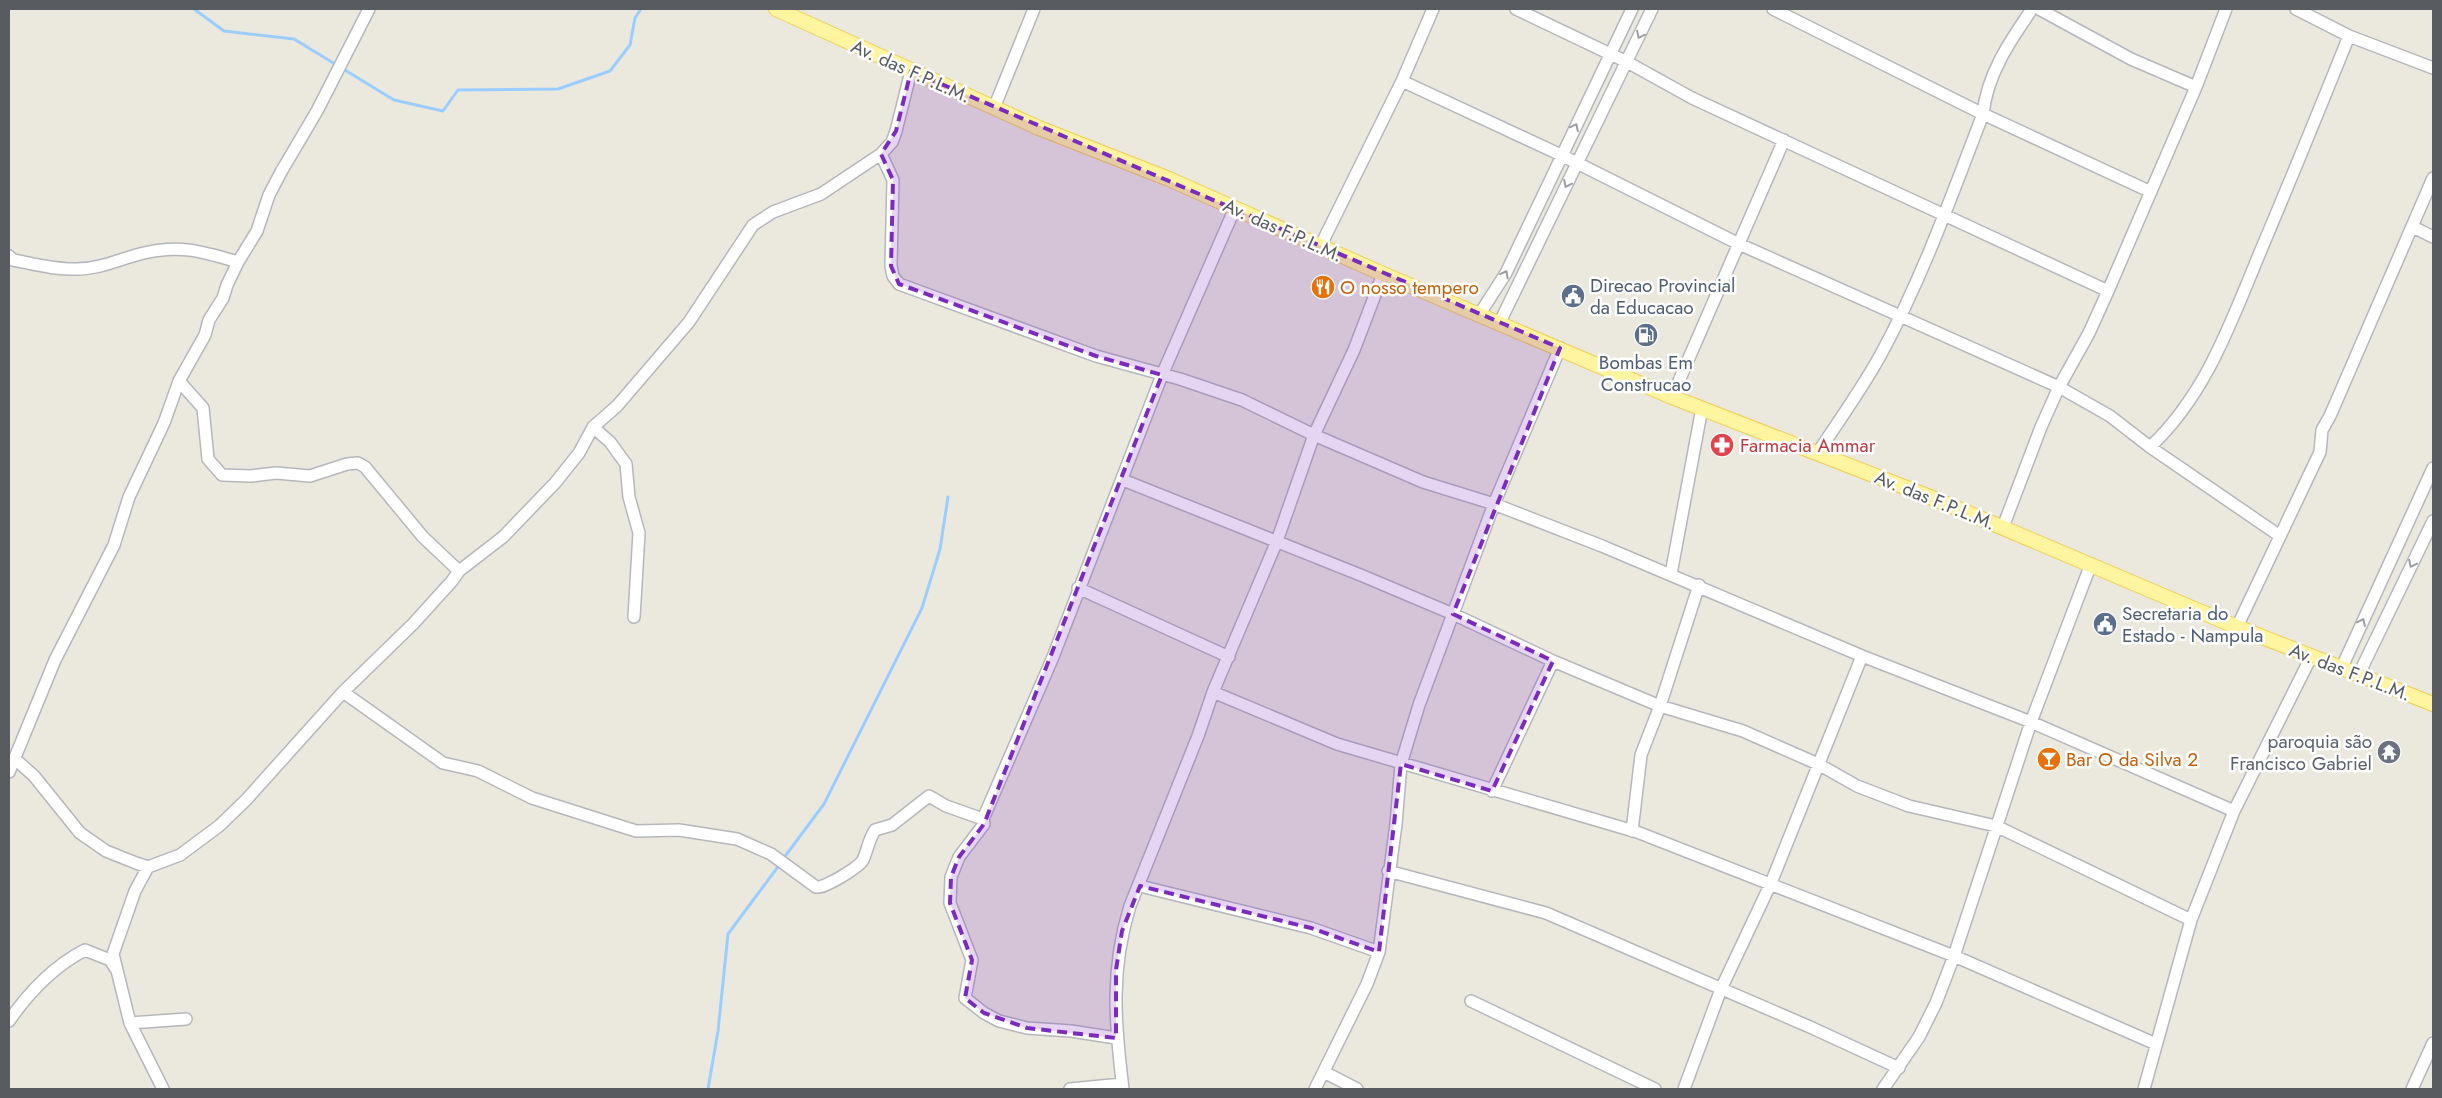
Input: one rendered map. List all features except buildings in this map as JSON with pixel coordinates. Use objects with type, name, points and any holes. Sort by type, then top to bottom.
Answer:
[{"type":"main road","name":"Av. das F.P.L.M.","points":[[776,9],[994,108],[1235,208],[1320,247],[1672,397],[1818,452],[2091,564],[2236,628],[2342,667],[2433,704]]},
{"type":"street","points":[[9,772],[55,660],[114,545],[129,497],[164,423],[179,382],[205,336],[209,320],[223,298],[238,262],[257,231],[269,195],[348,53],[369,9]]},
{"type":"street","points":[[994,108],[1034,9]]},
{"type":"street","points":[[1320,247],[1402,81],[1433,9]]},
{"type":"street","points":[[1516,9],[1627,62],[1692,98],[2108,291]]},
{"type":"street","points":[[1480,315],[1506,273],[1632,9]]},
{"type":"street","points":[[1499,324],[1652,9]]},
{"type":"street","points":[[1773,9],[1983,114],[2152,192]]},
{"type":"street","points":[[1818,452],[1871,370],[1900,314],[1944,215],[1983,114],[1985,97],[2001,56],[2032,9]]},
{"type":"street","points":[[2039,9],[2131,58],[2196,87]]},
{"type":"street","points":[[2003,527],[2041,427],[2059,387],[2089,332],[2152,192],[2226,9]]},
{"type":"street","points":[[2296,9],[2349,36],[2433,68]]},
{"type":"street","points":[[2150,447],[2175,423],[2209,370],[2304,149],[2349,36]]},
{"type":"street","points":[[162,1089],[130,1024],[113,954],[135,891],[148,867],[180,855],[219,826],[246,800],[343,692],[413,624],[452,582],[459,571],[503,537],[555,483],[579,454],[593,427],[617,406],[689,322],[753,226],[773,212],[821,194],[882,154],[892,142],[896,131],[910,71]]},
{"type":"street","points":[[1402,81],[1561,155],[1740,244],[1900,314],[1958,343],[2059,387],[2110,416],[2150,447],[2280,536]]},
{"type":"street","points":[[1672,397],[1784,140]]},
{"type":"street","points":[[882,154],[893,180],[891,266],[893,276],[899,284],[1087,353],[1242,400],[1314,435],[1423,482],[1494,504],[1699,585],[1862,656],[2031,722],[2234,811]]},
{"type":"street","points":[[2236,628],[2320,452],[2322,430],[2330,416],[2433,178]]},
{"type":"street","points":[[1116,1038],[1071,1031],[1027,1028],[999,1021],[984,1013],[966,998],[972,960],[950,903],[951,877],[959,856],[984,824],[983,819],[1053,657],[1078,588],[1123,480],[1162,375],[1235,208]]},
{"type":"street","points":[[2412,227],[2433,237]]},
{"type":"street","points":[[9,256],[13,260],[50,267],[77,269],[101,266],[144,253],[175,248],[194,249],[238,262]]},
{"type":"street","points":[[1070,1089],[1122,1086],[1114,1006],[1122,931],[1198,736],[1213,692],[1277,541],[1314,435],[1354,350],[1383,274]]},
{"type":"street","points":[[1315,1089],[1367,984],[1379,952],[1388,871],[1396,824],[1401,764],[1419,706],[1494,504],[1560,348]]},
{"type":"street","points":[[179,382],[203,408],[208,459],[222,476],[251,476],[276,473],[310,476],[347,464],[358,463],[365,467],[423,538],[459,571]]},
{"type":"street","points":[[1670,574],[1702,408]]},
{"type":"street","points":[[593,427],[610,442],[626,464],[629,497],[639,533],[634,617]]},
{"type":"street","points":[[2342,667],[2433,468]]},
{"type":"street","points":[[1123,480],[1453,614],[1553,661],[1660,706],[1742,731],[1818,764],[1857,786],[1909,806],[1996,826],[2191,920]]},
{"type":"street","points":[[2360,674],[2433,520]]},
{"type":"street","points":[[1883,1089],[1919,1037],[1936,1003],[1954,956],[2031,722],[2091,564]]},
{"type":"street","points":[[1632,831],[1641,755],[1660,706],[1699,585]]},
{"type":"street","points":[[1078,588],[1229,657]]},
{"type":"street","points":[[1684,1089],[1721,990],[1771,883],[1862,656]]},
{"type":"street","points":[[2144,1089],[2191,920],[2234,811],[2311,656]]},
{"type":"street","points":[[1492,791],[1553,661]]},
{"type":"street","points":[[343,692],[443,762],[478,771],[532,798],[636,831],[679,830],[737,839],[771,854],[816,887],[826,886],[856,867],[862,860],[867,843],[875,830],[892,825],[929,796],[946,806],[983,819]]},
{"type":"street","points":[[1213,692],[1337,744],[1632,831],[1771,883],[1954,956],[2156,1044]]},
{"type":"street","points":[[15,759],[34,776],[80,833],[106,851],[148,867]]},
{"type":"street","points":[[1388,871],[1546,913],[1810,1027],[1898,1068]]},
{"type":"street","points":[[1140,886],[1311,928],[1379,952]]},
{"type":"street","points":[[9,1021],[36,988],[64,962],[85,950],[110,960],[116,970]]},
{"type":"street","points":[[1470,1001],[1654,1089]]},
{"type":"street","points":[[130,1024],[186,1019]]},
{"type":"street","points":[[2412,1089],[2433,1043]]},
{"type":"street","points":[[1324,1072],[1357,1089]]},
{"type":"highlighted area","points":[[911,71],[1560,348],[1453,614],[1553,661],[1492,791],[1401,764],[1379,952],[1311,928],[1140,886],[1122,931],[1116,970],[1116,1038],[1027,1028],[984,1013],[965,998],[972,960],[950,903],[951,877],[959,857],[984,824],[1162,375],[1096,356],[899,284],[891,266],[893,180],[881,154],[896,131]]},
{"type":"waterway","points":[[194,9],[224,31],[294,39],[394,100],[443,111],[458,90],[558,89],[610,71],[630,45],[635,18],[641,9]]},
{"type":"waterway","points":[[783,859],[824,804],[922,608],[940,549],[948,497]]},
{"type":"waterway","points":[[708,1089],[718,1031],[728,934],[780,864]]},
{"type":"place","name":"O nosso tempero","points":[[1323,287]]},
{"type":"place","name":"Direcao Provincial da Educacao","points":[[1573,296]]},
{"type":"place","name":"Bombas Em Construcao","points":[[1646,335]]},
{"type":"place","name":"Farmacia Ammar","points":[[1722,445]]},
{"type":"place","name":"Secretaria do Estado - Nampula","points":[[2105,624]]},
{"type":"place","name":"paroquia são Francisco Gabriel","points":[[2389,752]]},
{"type":"place","name":"Bar O da Silva 2","points":[[2049,759]]}]
